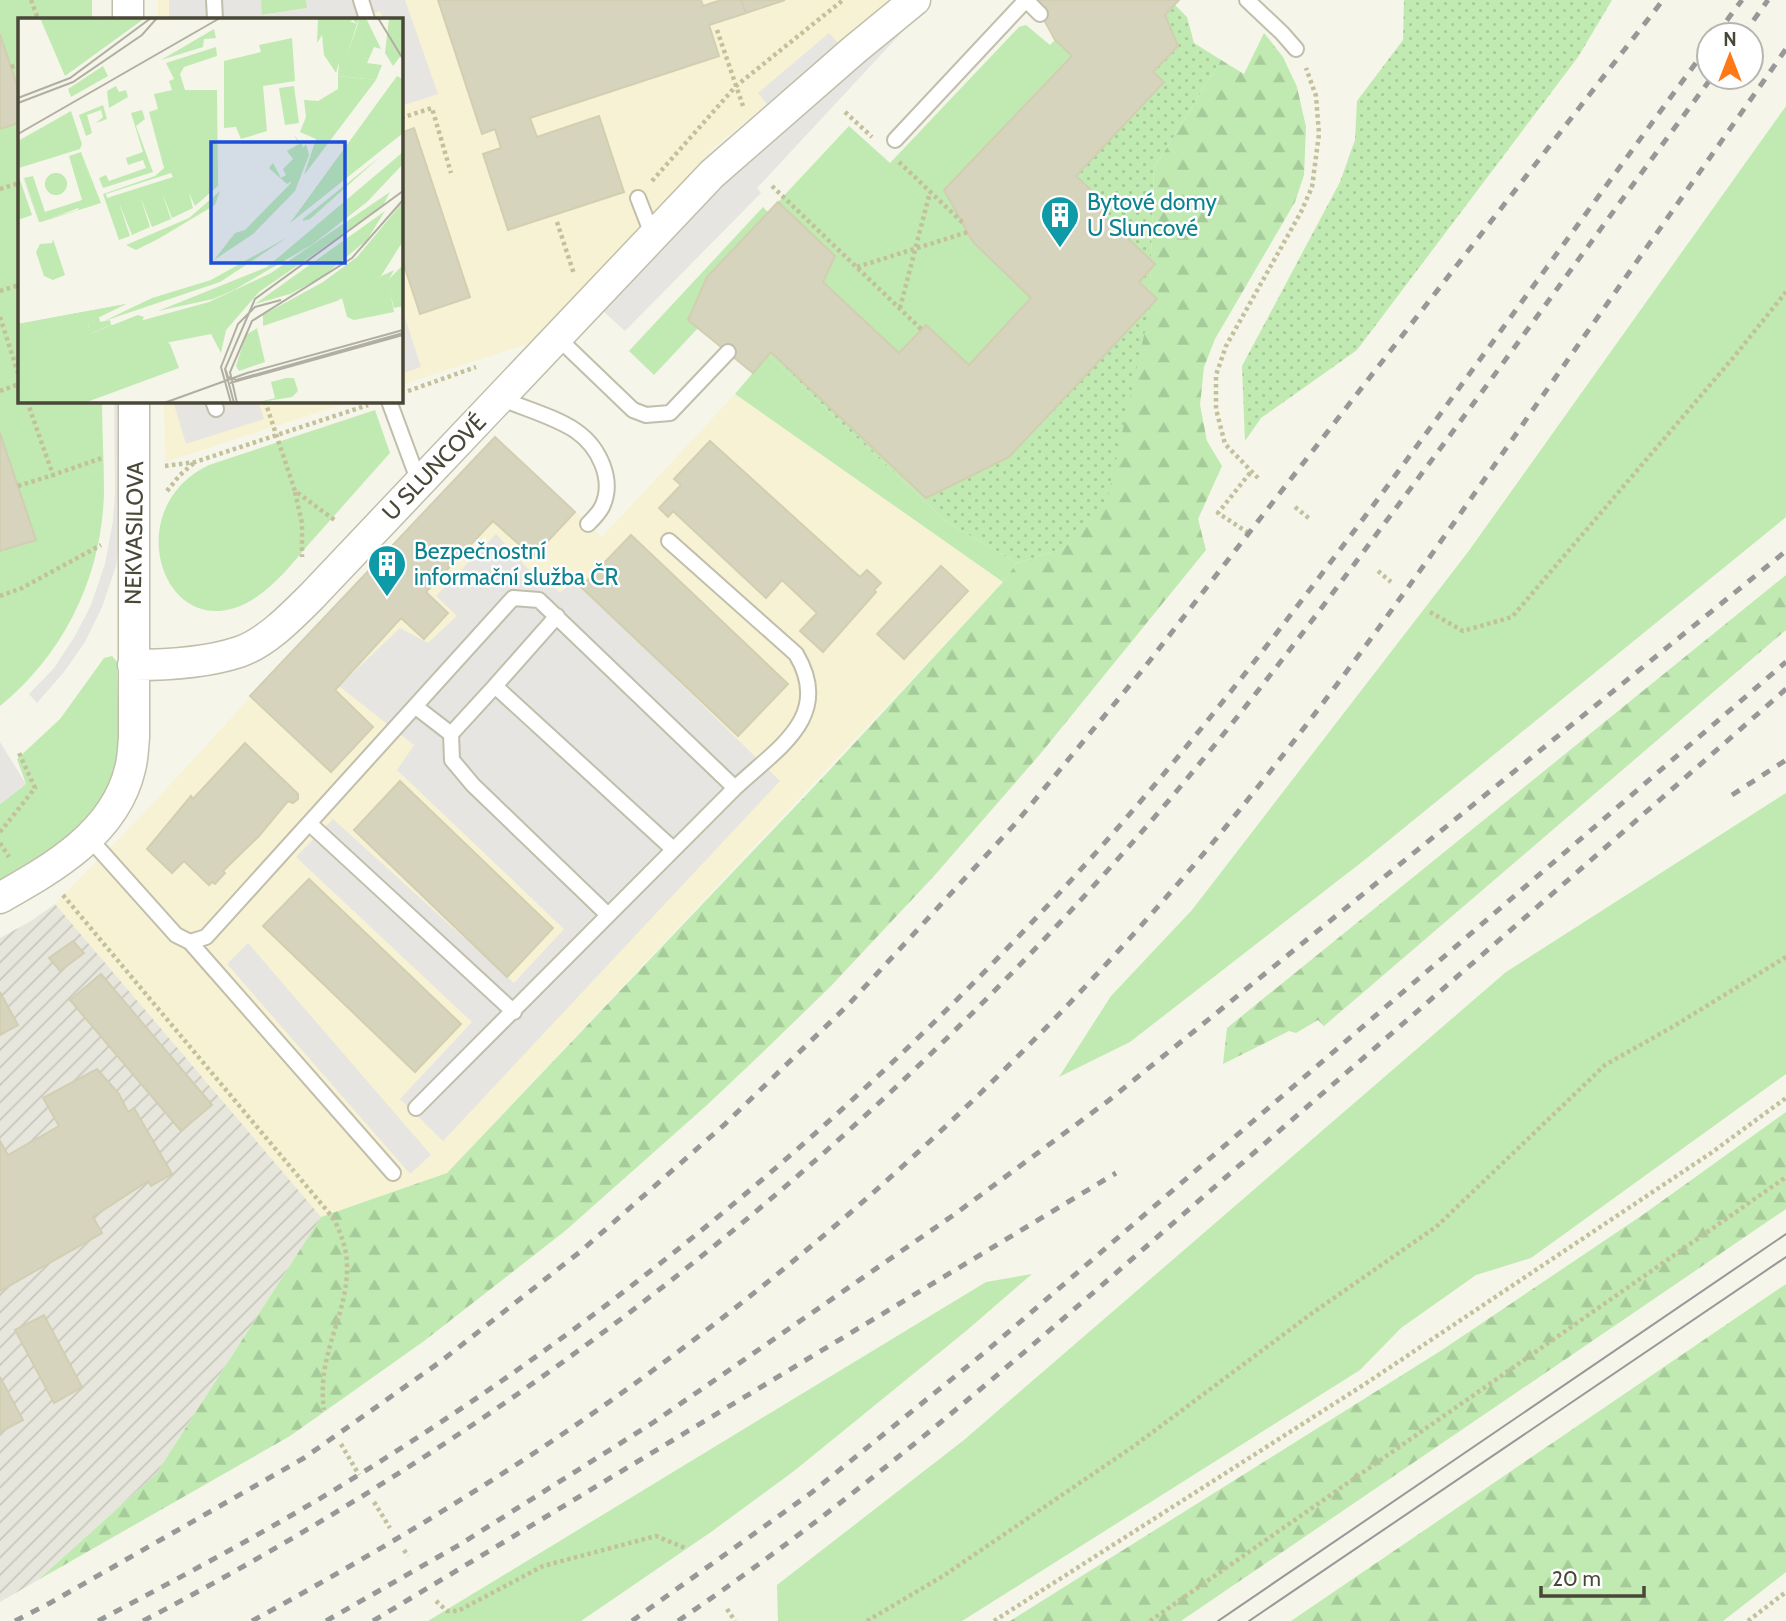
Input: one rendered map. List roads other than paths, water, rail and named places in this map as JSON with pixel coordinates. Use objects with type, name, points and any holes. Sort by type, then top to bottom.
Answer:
[{"type":"street","points":[[128,0],[128,18]]},
{"type":"street","name":"U SLUNCOVÉ","points":[[133,665],[166,665],[241,651],[279,628],[712,174],[753,136],[915,0]]},
{"type":"street","name":"NEKVASILOVA","points":[[133,665],[134,402]]},
{"type":"street","points":[[0,898],[90,839],[115,808],[130,769],[134,737],[133,665]]},
{"type":"lane","points":[[214,0],[215,18]]},
{"type":"lane","points":[[361,0],[367,18]]},
{"type":"lane","points":[[895,140],[1026,0],[1040,14]]},
{"type":"lane","points":[[1247,0],[1296,49]]},
{"type":"lane","points":[[638,198],[652,234]]},
{"type":"lane","points":[[558,338],[633,410],[646,415],[670,413],[728,352]]},
{"type":"lane","points":[[500,398],[573,429],[588,441],[605,472],[607,492],[601,509],[588,524]]},
{"type":"lane","points":[[389,402],[419,482]]},
{"type":"lane","points":[[416,1108],[673,849],[797,729],[808,708],[806,670],[796,654],[669,541]]},
{"type":"lane","points":[[190,943],[206,937],[513,598],[539,600],[735,788]]},
{"type":"lane","points":[[557,617],[451,734],[452,760],[473,785],[608,915]]},
{"type":"lane","points":[[495,685],[673,849]]},
{"type":"lane","points":[[416,707],[451,734]]},
{"type":"lane","points":[[310,824],[514,1012]]},
{"type":"lane","points":[[90,839],[176,935],[190,943],[393,1173]]},
{"type":"tram line","points":[[1218,1621],[1786,1234]]},
{"type":"tram line","points":[[1249,1621],[1786,1257]]},
{"type":"railway","points":[[15,1621],[304,1458],[440,1362],[581,1251],[725,1124],[849,1004],[1015,824],[1144,668],[1663,0]]},
{"type":"railway","points":[[1726,21],[1742,0]]},
{"type":"railway","points":[[1753,21],[1768,0]]},
{"type":"railway","points":[[252,1621],[451,1506],[567,1431],[656,1368],[743,1302],[909,1161],[1065,1008],[1210,846],[1332,691],[1448,532],[1786,49]]},
{"type":"railway","points":[[98,1621],[244,1542],[352,1479],[484,1393],[579,1326],[671,1255],[760,1181],[847,1105],[931,1025],[1092,857],[1239,681],[1378,499],[1695,64]]},
{"type":"railway","points":[[143,1621],[281,1545],[413,1464],[541,1377],[664,1286],[783,1188],[898,1085],[1009,976],[1116,861],[1253,698],[1423,472],[1702,91]]},
{"type":"railway","points":[[326,1621],[459,1545],[654,1422],[955,1214],[1108,1101],[1786,551]]},
{"type":"railway","points":[[632,1621],[811,1493],[984,1353],[1786,662]]},
{"type":"railway","points":[[678,1621],[821,1518],[959,1407],[1786,689]]},
{"type":"railway","points":[[1732,795],[1786,760]]},
{"type":"railway","points":[[373,1621],[1116,1173]]},
{"type":"place","name":"Bytové domy U Sluncové","points":[[1060,249]]},
{"type":"place","name":"Bezpečnostní informační služba ČR","points":[[387,598]]}]
